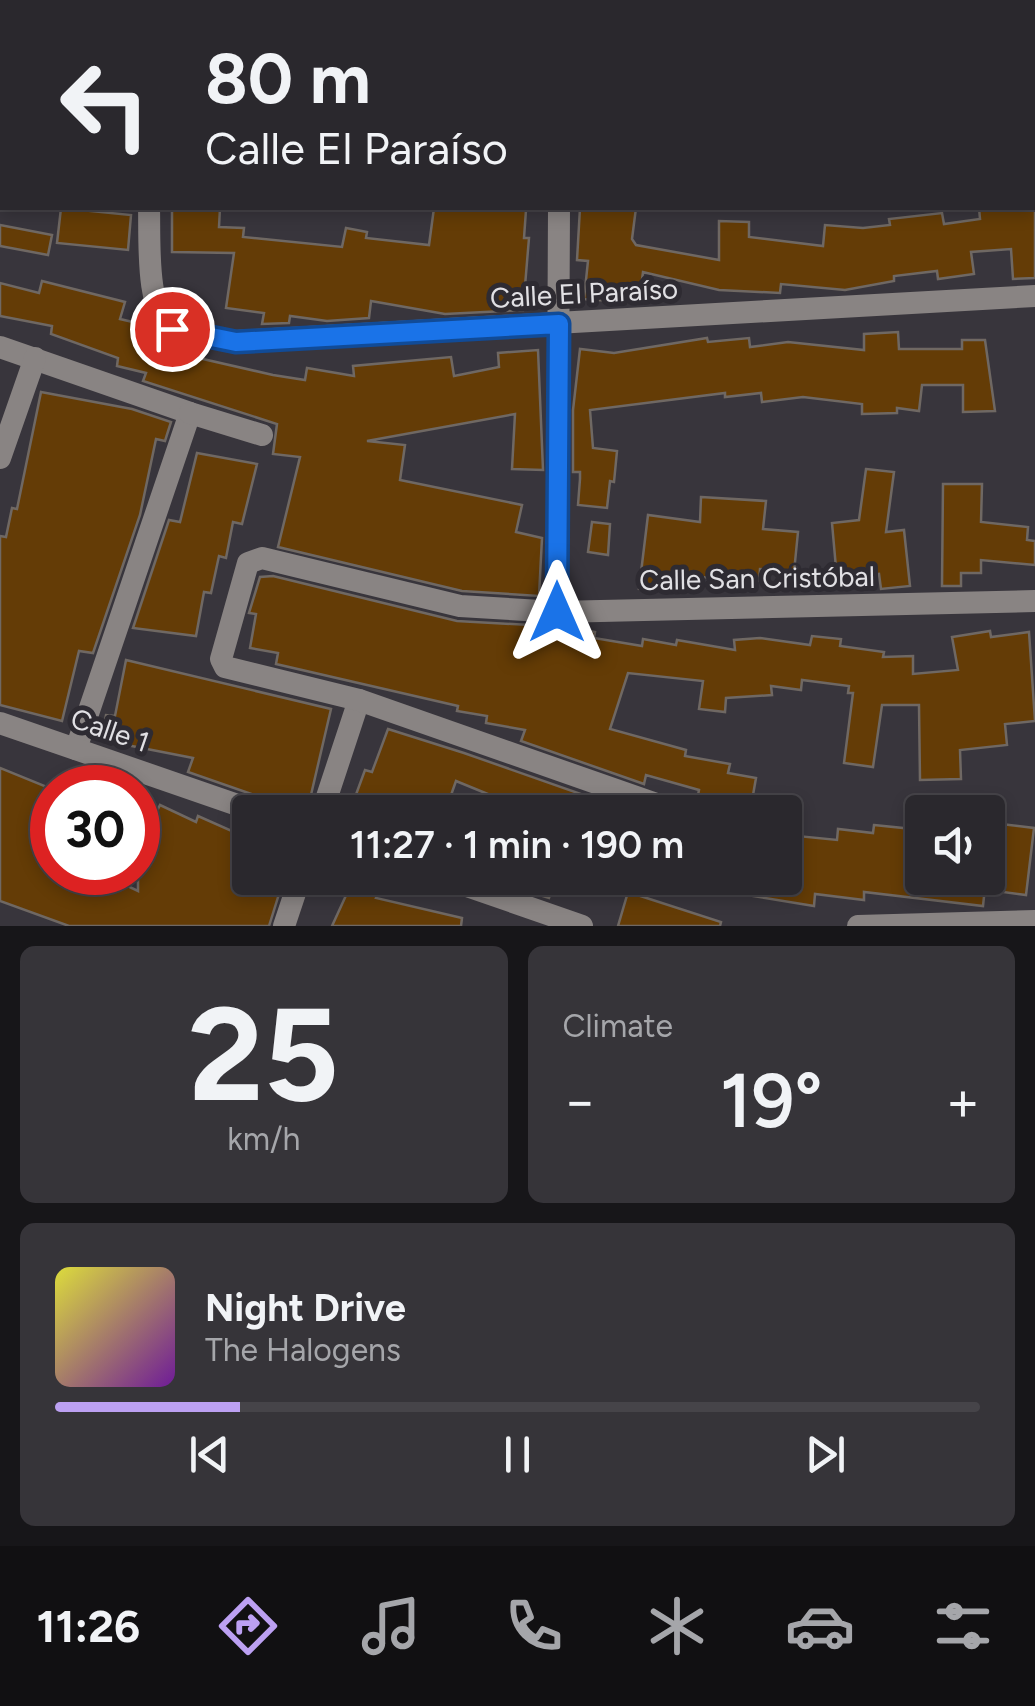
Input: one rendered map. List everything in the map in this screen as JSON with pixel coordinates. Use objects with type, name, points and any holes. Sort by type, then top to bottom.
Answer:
[{"type":"street","name":"Calle El Paraíso","points":[[149,210],[154,300],[160,318],[172,329],[236,342],[1035,296]]},
{"type":"street","points":[[557,612],[559,210]]},
{"type":"street","points":[[0,347],[262,436]]},
{"type":"street","points":[[0,458],[35,358]]},
{"type":"street","points":[[76,749],[190,413]]},
{"type":"street","name":"Calle San Cristóbal","points":[[359,700],[221,664],[248,563],[262,558],[460,606],[557,612],[1035,600]]},
{"type":"street","points":[[328,795],[359,700],[631,795]]},
{"type":"street","name":"Calle 1","points":[[0,723],[232,803]]},
{"type":"street","points":[[284,926],[294,895]]},
{"type":"street","points":[[493,895],[582,926]]},
{"type":"street","points":[[858,926],[1035,920]]},
{"type":"building","points":[[61,210],[131,215],[128,250],[57,243]]},
{"type":"building","points":[[172,210],[220,210],[219,227],[244,228],[243,237],[342,247],[346,228],[367,232],[366,238],[429,245],[434,210],[526,210],[524,238],[529,238],[523,310],[445,314],[371,301],[369,318],[327,321],[290,316],[289,323],[262,324],[264,313],[226,308],[234,253],[172,252]]},
{"type":"building","points":[[580,210],[636,210],[632,239],[636,245],[719,260],[719,221],[749,222],[749,237],[823,246],[825,225],[863,228],[890,225],[889,219],[942,213],[944,224],[980,219],[979,210],[1035,210],[1035,278],[1013,279],[1011,249],[971,252],[974,274],[938,279],[937,271],[894,276],[894,281],[845,290],[781,284],[780,293],[719,290],[643,272],[639,303],[584,299],[588,261],[577,260]]},
{"type":"building","points":[[0,225],[52,235],[48,255],[0,246]]},
{"type":"building","points":[[42,281],[125,302],[120,319],[150,326],[147,337],[204,355],[203,359],[305,380],[307,368],[354,376],[353,366],[451,357],[454,376],[499,367],[498,353],[538,350],[543,470],[512,469],[515,414],[367,441],[405,445],[400,480],[522,505],[516,532],[542,538],[539,596],[462,591],[278,547],[300,457],[273,454],[277,424],[143,381],[146,373],[117,366],[118,358],[51,334],[52,326],[0,316],[0,283],[39,293]]},
{"type":"building","points":[[898,332],[899,349],[962,349],[962,340],[985,340],[995,411],[963,412],[963,385],[922,385],[919,411],[897,408],[897,413],[862,414],[862,404],[803,397],[762,402],[761,393],[725,397],[725,393],[590,410],[593,448],[617,451],[614,482],[610,481],[607,508],[578,505],[580,472],[573,472],[573,410],[580,349],[614,353],[707,338],[708,342],[749,338],[750,347],[788,342],[864,350],[864,334]]},
{"type":"building","points":[[41,392],[132,409],[171,422],[165,441],[156,439],[140,515],[93,653],[79,651],[62,721],[0,705],[0,536],[6,537],[12,508],[17,509]]},
{"type":"building","points":[[197,453],[257,464],[242,524],[233,522],[226,558],[219,556],[211,593],[204,592],[196,636],[133,628],[169,520],[180,522]]},
{"type":"building","points":[[866,469],[894,472],[886,532],[904,530],[910,586],[881,589],[879,574],[837,579],[832,523],[859,520]]},
{"type":"building","points":[[943,484],[982,484],[981,522],[1028,527],[1027,540],[1035,541],[1035,565],[981,560],[981,573],[961,573],[961,586],[942,586]]},
{"type":"building","points":[[701,497],[766,501],[763,529],[798,532],[794,572],[760,569],[759,581],[673,575],[671,592],[639,589],[648,515],[700,522]]},
{"type":"building","points":[[592,522],[610,524],[608,555],[588,552]]},
{"type":"building","points":[[273,576],[457,621],[566,627],[595,632],[594,638],[642,646],[643,639],[676,645],[677,640],[735,650],[734,640],[760,638],[810,645],[812,636],[841,639],[840,646],[884,652],[883,657],[913,656],[913,674],[958,670],[952,637],[990,631],[991,637],[1029,632],[1035,721],[1005,724],[1007,745],[960,750],[961,779],[920,780],[919,705],[882,705],[873,767],[844,763],[853,693],[848,693],[849,686],[802,680],[801,690],[771,686],[772,695],[726,698],[725,712],[699,709],[703,681],[628,673],[610,729],[686,750],[685,756],[730,764],[728,773],[756,778],[753,795],[698,795],[699,790],[646,775],[644,784],[521,741],[525,730],[486,723],[487,716],[457,711],[458,706],[276,664],[278,653],[250,648],[256,614],[249,613],[260,577]]},
{"type":"building","points":[[126,660],[331,709],[311,795],[254,795],[188,772],[193,758],[101,740],[106,715],[115,716]]},
{"type":"building","points":[[388,729],[584,795],[490,795],[456,781],[451,795],[356,795],[365,770],[372,772]]},
{"type":"building","points":[[0,768],[30,780],[30,895],[160,895],[160,805],[196,822],[198,816],[232,831],[232,895],[279,895],[269,926],[69,926],[0,901]]},
{"type":"building","points":[[1005,824],[1034,828],[1026,895],[1005,892]]},
{"type":"building","points":[[874,825],[905,828],[905,895],[984,895],[983,906],[864,892],[864,900],[815,894],[814,906],[747,895],[802,895],[802,836],[837,840],[838,829],[873,833]]},
{"type":"building","points":[[346,895],[378,895],[376,898],[462,918],[461,926],[332,926]]},
{"type":"building","points":[[627,895],[721,922],[720,926],[618,926]]},
{"type":"route","points":[[172,329],[236,342],[559,324],[557,612]]}]
